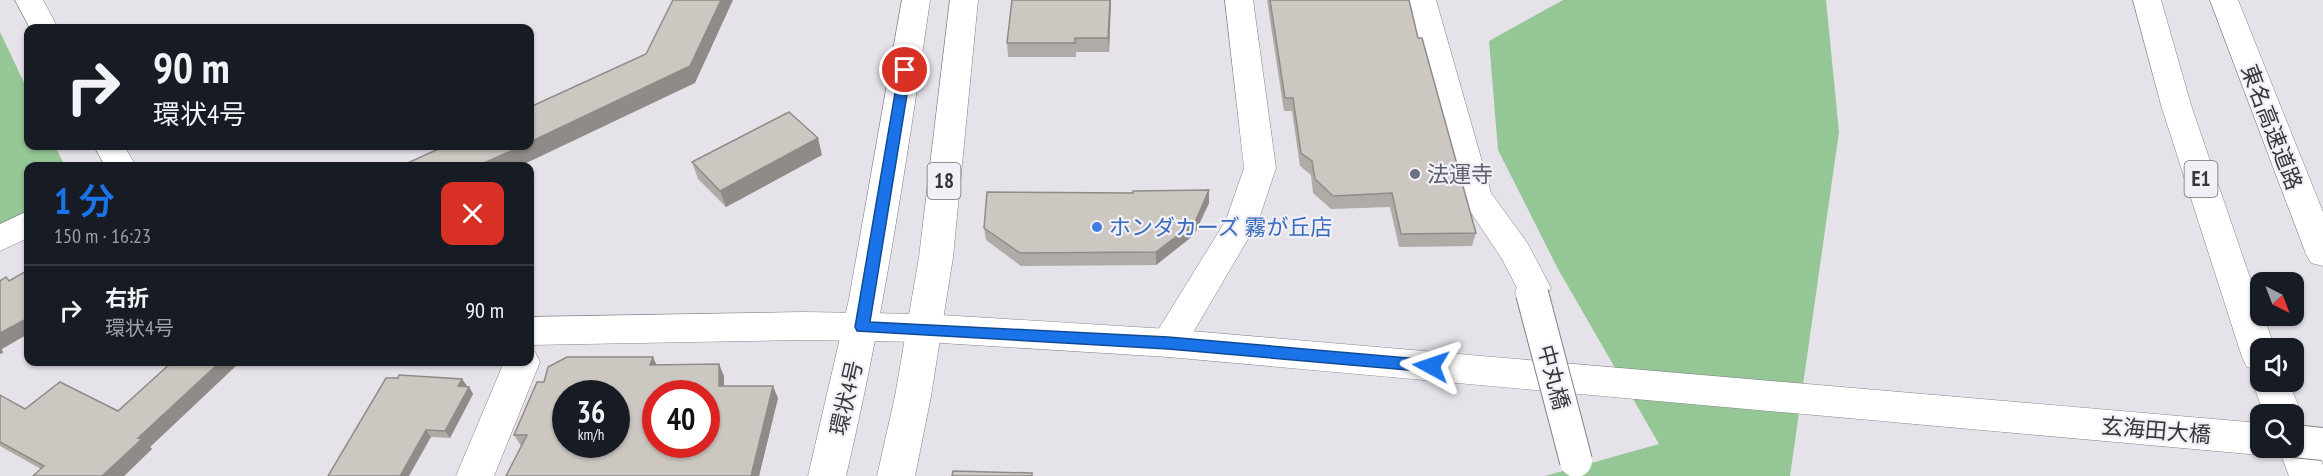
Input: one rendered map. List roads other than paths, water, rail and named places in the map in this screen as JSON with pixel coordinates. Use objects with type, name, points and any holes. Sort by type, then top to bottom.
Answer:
[{"type":"main road","points":[[29,0],[42,24]]},
{"type":"main road","name":"環状4号","points":[[827,476],[848,395],[862,327],[916,0]]},
{"type":"main road","name":"18","points":[[896,476],[925,328],[936,257],[964,0]]},
{"type":"main road","points":[[1168,343],[1242,222],[1260,168],[1239,0]]},
{"type":"main road","name":"中丸橋","points":[[1422,0],[1476,196],[1516,253],[1534,288],[1532,293],[1581,468]]},
{"type":"main road","name":"E1","points":[[2146,0],[2176,105],[2254,338]]},
{"type":"main road","name":"東名高速道路","points":[[2224,0],[2323,254]]},
{"type":"main road","points":[[0,239],[24,225]]},
{"type":"main road","name":"玄海田大橋","points":[[534,343],[803,326],[925,328],[1168,343],[2250,438]]},
{"type":"main road","points":[[475,476],[520,366]]},
{"type":"main road","points":[[2304,442],[2323,444]]},
{"type":"main road","points":[[2301,458],[2308,476]]},
{"type":"place","name":"法運寺","points":[[1415,174]]},
{"type":"place","name":"ホンダカーズ 霧が丘店","points":[[1097,227]]}]
